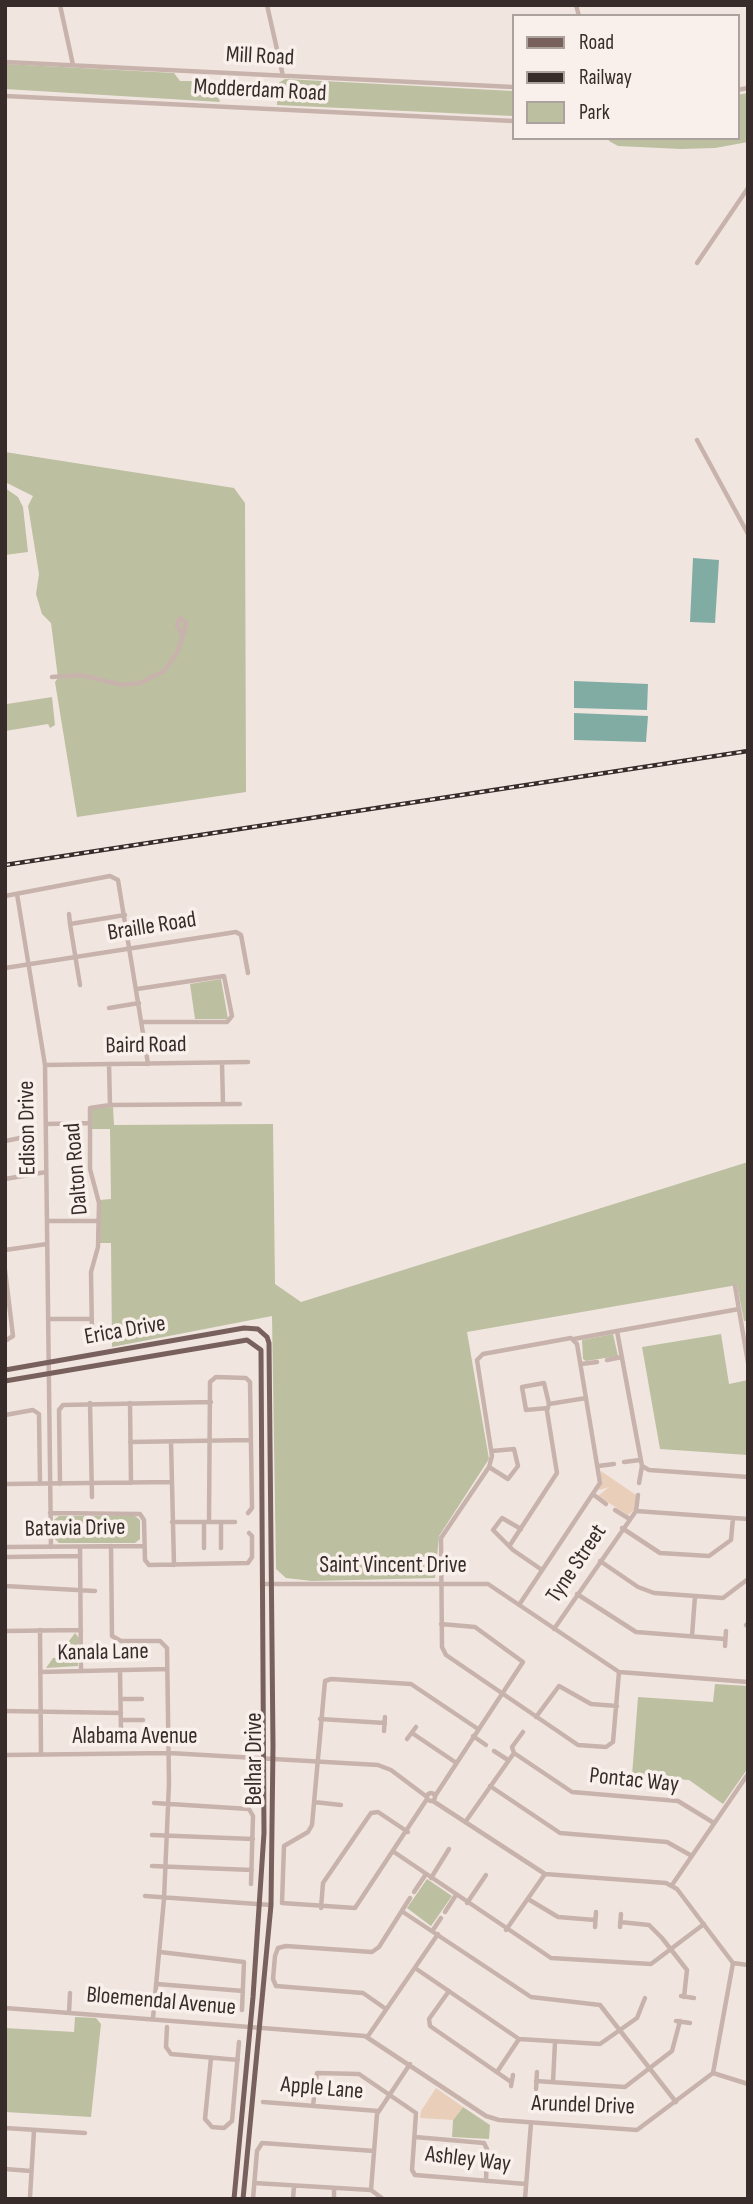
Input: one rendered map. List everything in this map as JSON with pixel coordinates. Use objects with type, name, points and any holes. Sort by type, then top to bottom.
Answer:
[{"type":"main road","name":"Erica Drive","points":[[5,1370],[252,1328]]},
{"type":"main road","name":"Belhar Drive","points":[[243,2199],[271,1905],[273,1758],[270,1352],[267,1336],[252,1328]]},
{"type":"main road","name":"Erica Drive","points":[[5,1381],[247,1340]]},
{"type":"main road","name":"Belhar Drive","points":[[234,2199],[260,1905],[264,1758],[262,1356],[258,1345],[247,1340]]},
{"type":"street","points":[[60,5],[73,65]]},
{"type":"street","points":[[267,5],[283,76]]},
{"type":"street","name":"Mill Road","points":[[5,62],[512,88]]},
{"type":"street","name":"Modderdam Road","points":[[5,96],[512,121]]},
{"type":"street","points":[[697,263],[748,188]]},
{"type":"street","points":[[697,440],[748,534]]},
{"type":"street","points":[[52,677],[81,675],[122,685],[140,683],[158,675],[171,664],[183,637]]},
{"type":"street","points":[[5,896],[111,876],[119,881],[148,1064]]},
{"type":"street","name":"Edison Drive","points":[[17,894],[45,1065],[51,1547]]},
{"type":"street","points":[[69,914],[80,985]]},
{"type":"street","points":[[70,924],[125,915]]},
{"type":"street","name":"Braille Road","points":[[5,968],[236,932],[241,935],[248,973]]},
{"type":"street","points":[[137,989],[224,976],[232,1016],[227,1022],[142,1022]]},
{"type":"street","points":[[109,1008],[139,1003]]},
{"type":"street","name":"Baird Road","points":[[45,1065],[248,1062]]},
{"type":"street","points":[[222,1063],[223,1104]]},
{"type":"street","points":[[109,1064],[110,1105]]},
{"type":"street","name":"Dalton Road","points":[[92,1336],[91,1272],[98,1247],[99,1221],[98,1197],[90,1169],[90,1108],[110,1105],[240,1104]]},
{"type":"street","points":[[46,1124],[90,1123]]},
{"type":"street","points":[[5,1140],[20,1138]]},
{"type":"street","points":[[5,1179],[46,1172]]},
{"type":"street","points":[[47,1221],[99,1221]]},
{"type":"street","points":[[5,1250],[47,1244]]},
{"type":"street","points":[[5,1270],[13,1335],[11,1339],[5,1340]]},
{"type":"street","points":[[735,1286],[748,1363]]},
{"type":"street","points":[[620,1672],[614,1740],[606,1747],[574,1743],[446,1655],[442,1647],[441,1538],[489,1467],[492,1451],[478,1357],[739,1309]]},
{"type":"street","points":[[48,1320],[92,1319]]},
{"type":"street","points":[[617,1331],[642,1466],[639,1483]]},
{"type":"street","points":[[519,1605],[600,1483],[577,1342],[573,1339]]},
{"type":"street","points":[[607,1360],[622,1357]]},
{"type":"street","points":[[581,1364],[597,1362]]},
{"type":"street","points":[[204,1548],[212,1379],[248,1380],[253,1507],[248,1513]]},
{"type":"street","points":[[510,1545],[557,1473],[548,1406],[544,1383],[522,1387],[524,1409],[548,1406],[586,1398]]},
{"type":"street","points":[[60,1484],[60,1408],[64,1405],[211,1402]]},
{"type":"street","points":[[90,1403],[92,1497]]},
{"type":"street","points":[[130,1403],[131,1483]]},
{"type":"street","points":[[5,1415],[33,1410],[39,1414],[40,1484]]},
{"type":"street","points":[[130,1442],[251,1440]]},
{"type":"street","points":[[172,1442],[174,1565]]},
{"type":"street","points":[[489,1467],[508,1479],[518,1465],[514,1449],[492,1451]]},
{"type":"street","points":[[624,1462],[640,1460]]},
{"type":"street","points":[[598,1466],[614,1464]]},
{"type":"street","points":[[642,1466],[649,1469],[748,1477]]},
{"type":"street","points":[[5,1484],[171,1482]]},
{"type":"street","points":[[594,1495],[606,1504]]},
{"type":"street","name":"Tyne Street","points":[[554,1629],[628,1518],[636,1511],[638,1495]]},
{"type":"street","name":"Tyne Street","points":[[615,1510],[628,1518]]},
{"type":"street","name":"Tyne Street","points":[[636,1511],[748,1519]]},
{"type":"street","points":[[50,1513],[136,1513],[144,1520],[147,1564],[248,1563],[252,1559],[252,1536],[249,1533]]},
{"type":"street","points":[[521,1529],[504,1518],[494,1525],[494,1531],[542,1570]]},
{"type":"street","points":[[622,1528],[662,1554],[709,1556],[731,1540],[733,1518]]},
{"type":"street","points":[[173,1522],[235,1522]]},
{"type":"street","points":[[221,1523],[221,1548]]},
{"type":"street","points":[[80,1546],[81,1671]]},
{"type":"street","points":[[111,1546],[112,1636],[121,1641],[162,1642],[167,1648],[169,1804],[153,2018]]},
{"type":"street","name":"Batavia Drive","points":[[5,1547],[145,1546]]},
{"type":"street","name":"Batavia Drive","points":[[5,1557],[80,1556]]},
{"type":"street","points":[[600,1561],[648,1592],[726,1597],[748,1579]]},
{"type":"street","name":"Saint Vincent Drive","points":[[262,1584],[488,1584],[620,1672],[748,1682]]},
{"type":"street","points":[[5,1586],[94,1591]]},
{"type":"street","points":[[577,1594],[636,1632],[725,1639]]},
{"type":"street","points":[[692,1636],[695,1596]]},
{"type":"street","points":[[441,1625],[475,1627],[522,1658],[522,1665],[496,1707],[473,1736],[355,1908],[285,1906],[281,1899],[284,1846],[310,1829],[323,1683],[336,1679],[416,1686],[478,1729]]},
{"type":"street","points":[[40,1630],[41,1754]]},
{"type":"street","points":[[5,1631],[81,1630]]},
{"type":"street","points":[[724,1646],[726,1631]]},
{"type":"street","name":"Kanala Lane","points":[[40,1672],[167,1669]]},
{"type":"street","points":[[120,1670],[121,1732]]},
{"type":"street","points":[[536,1717],[559,1686],[591,1704],[617,1706]]},
{"type":"street","points":[[121,1699],[142,1699]]},
{"type":"street","points":[[5,1711],[121,1713]]},
{"type":"street","points":[[320,1718],[385,1720],[384,1731]]},
{"type":"street","points":[[121,1720],[143,1720]]},
{"type":"street","points":[[407,1739],[416,1727]]},
{"type":"street","points":[[466,1821],[514,1753],[512,1747],[523,1732]]},
{"type":"street","points":[[412,1733],[455,1762]]},
{"type":"street","points":[[473,1736],[486,1745]]},
{"type":"street","points":[[494,1751],[508,1760]]},
{"type":"street","name":"Alabama Avenue","points":[[5,1755],[169,1753],[264,1758]]},
{"type":"street","name":"Pontac Way","points":[[514,1753],[572,1791],[678,1801],[714,1824]]},
{"type":"street","points":[[264,1758],[385,1767],[545,1874],[672,1885],[733,1963],[748,1965]]},
{"type":"street","points":[[672,1885],[748,1774]]},
{"type":"street","points":[[490,1786],[560,1833],[667,1842],[692,1856]]},
{"type":"street","points":[[314,1802],[341,1805]]},
{"type":"street","points":[[154,1803],[246,1807],[252,1811],[251,1884]]},
{"type":"street","points":[[321,1908],[323,1883],[371,1813],[378,1812],[408,1832]]},
{"type":"street","points":[[152,1835],[253,1839]]},
{"type":"street","points":[[414,1892],[449,1849]]},
{"type":"street","points":[[394,1852],[506,1930],[540,1952],[557,1958],[648,1965],[704,1924]]},
{"type":"street","points":[[152,1866],[252,1870]]},
{"type":"street","points":[[506,1930],[545,1874]]},
{"type":"street","points":[[467,1903],[486,1875]]},
{"type":"street","points":[[445,1912],[456,1895]]},
{"type":"street","points":[[145,1896],[271,1905]]},
{"type":"street","points":[[386,2009],[363,1993],[276,1986],[273,1979],[275,1956],[278,1948],[286,1947],[372,1952],[379,1947],[410,1898]]},
{"type":"street","points":[[528,1899],[558,1917],[595,1920]]},
{"type":"street","points":[[403,1912],[531,1997],[600,2005],[676,2102]]},
{"type":"street","points":[[595,1927],[596,1912]]},
{"type":"street","points":[[621,1914],[620,1924],[649,1925],[671,1950],[688,1973],[682,1996],[694,1998]]},
{"type":"street","points":[[368,2036],[415,1968],[441,1918]]},
{"type":"street","points":[[160,1952],[244,1962],[242,2010]]},
{"type":"street","points":[[733,1963],[713,2073],[748,2084]]},
{"type":"street","points":[[415,1968],[519,2039],[600,2044],[637,2018],[645,1998]]},
{"type":"street","points":[[157,1984],[243,1991]]},
{"type":"street","points":[[449,1991],[429,2019],[430,2026],[511,2084],[513,2075]]},
{"type":"street","name":"Bloemendal Avenue","points":[[69,2013],[70,1993]]},
{"type":"street","name":"Bloemendal Avenue","points":[[5,2008],[250,2027]]},
{"type":"street","points":[[536,2081],[623,2087],[651,2069],[674,2048],[678,2021],[690,2022]]},
{"type":"street","points":[[167,2027],[166,2047],[169,2053],[238,2060]]},
{"type":"street","name":"Arundel Drive","points":[[250,2027],[368,2036],[490,2118],[531,2123],[638,2130],[713,2073]]},
{"type":"street","points":[[497,2072],[519,2039]]},
{"type":"street","points":[[211,2058],[205,2119],[212,2127],[224,2128],[232,2121],[239,2042]]},
{"type":"street","points":[[553,2082],[555,2042]]},
{"type":"street","points":[[372,2190],[378,2111],[410,2063]]},
{"type":"street","points":[[313,2106],[316,2075],[320,2071],[359,2074],[389,2093]]},
{"type":"street","points":[[536,2089],[537,2073]]},
{"type":"street","name":"Ashley Way","points":[[389,2093],[416,2113],[412,2170],[415,2175],[526,2184]]},
{"type":"street","name":"Apple Lane","points":[[263,2102],[378,2111]]},
{"type":"street","points":[[525,2199],[531,2123]]},
{"type":"street","points":[[5,2128],[85,2133]]},
{"type":"street","points":[[30,2197],[34,2130]]},
{"type":"street","points":[[415,2137],[484,2143],[487,2149],[486,2181]]},
{"type":"street","points":[[253,2199],[257,2151],[261,2143],[374,2151]]},
{"type":"street","points":[[5,2169],[31,2171]]},
{"type":"street","points":[[254,2182],[372,2190],[383,2199]]},
{"type":"street","points":[[293,2199],[294,2186]]},
{"type":"street","points":[[334,2188],[334,2199]]},
{"type":"green space","points":[[5,64],[174,73],[180,81],[213,81],[220,102],[5,89]]},
{"type":"green space","points":[[285,79],[512,91],[512,116],[277,105],[277,84]]},
{"type":"green space","points":[[748,93],[748,142],[715,148],[681,149],[618,146],[609,141],[739,140],[739,95]]},
{"type":"green space","points":[[5,452],[234,488],[245,503],[246,792],[77,817],[55,682],[58,678],[51,623],[42,614],[36,594],[39,574],[28,506],[33,496],[5,482]]},
{"type":"green space","points":[[5,488],[18,497],[23,507],[28,552],[5,555]]},
{"type":"green space","points":[[5,696],[7,704],[52,697],[55,725],[50,728],[48,724],[5,731]]},
{"type":"green space","points":[[221,979],[228,1019],[195,1019],[190,984]]},
{"type":"green space","points":[[113,1107],[114,1125],[273,1124],[275,1284],[301,1302],[748,1162],[748,1321],[744,1321],[737,1285],[467,1332],[489,1459],[439,1536],[435,1578],[312,1581],[286,1578],[276,1569],[272,1316],[112,1347],[111,1243],[100,1243],[100,1200],[111,1199],[110,1129],[91,1129],[92,1108]]},
{"type":"green space","points":[[613,1334],[618,1356],[586,1361],[583,1359],[582,1340]]},
{"type":"green space","points":[[721,1334],[729,1384],[748,1380],[748,1455],[660,1449],[642,1347]]},
{"type":"green space","points":[[59,1516],[135,1516],[140,1520],[140,1539],[135,1543],[59,1543],[54,1538],[54,1520]]},
{"type":"green space","points":[[75,1633],[79,1638],[78,1666],[46,1668],[53,1658],[69,1657],[69,1641]]},
{"type":"green space","points":[[715,1684],[748,1686],[748,1768],[723,1804],[689,1780],[632,1776],[638,1697],[713,1702]]},
{"type":"green space","points":[[427,1879],[452,1896],[431,1926],[407,1908]]},
{"type":"green space","points":[[75,2017],[96,2018],[101,2024],[91,2117],[5,2112],[5,2028],[74,2032]]},
{"type":"green space","points":[[463,2107],[490,2125],[489,2139],[452,2137],[453,2120]]},
{"type":"sand","points":[[601,1471],[636,1495],[634,1510],[628,1515],[598,1496],[609,1487],[599,1490]]},
{"type":"sand","points":[[436,2088],[463,2107],[453,2120],[420,2118],[421,2111]]},
{"type":"water","points":[[693,558],[719,560],[715,623],[690,622]]},
{"type":"water","points":[[574,681],[648,684],[647,710],[574,708]]},
{"type":"water","points":[[574,713],[648,716],[646,742],[574,740]]},
{"type":"railway","points":[[5,865],[748,751]]}]
